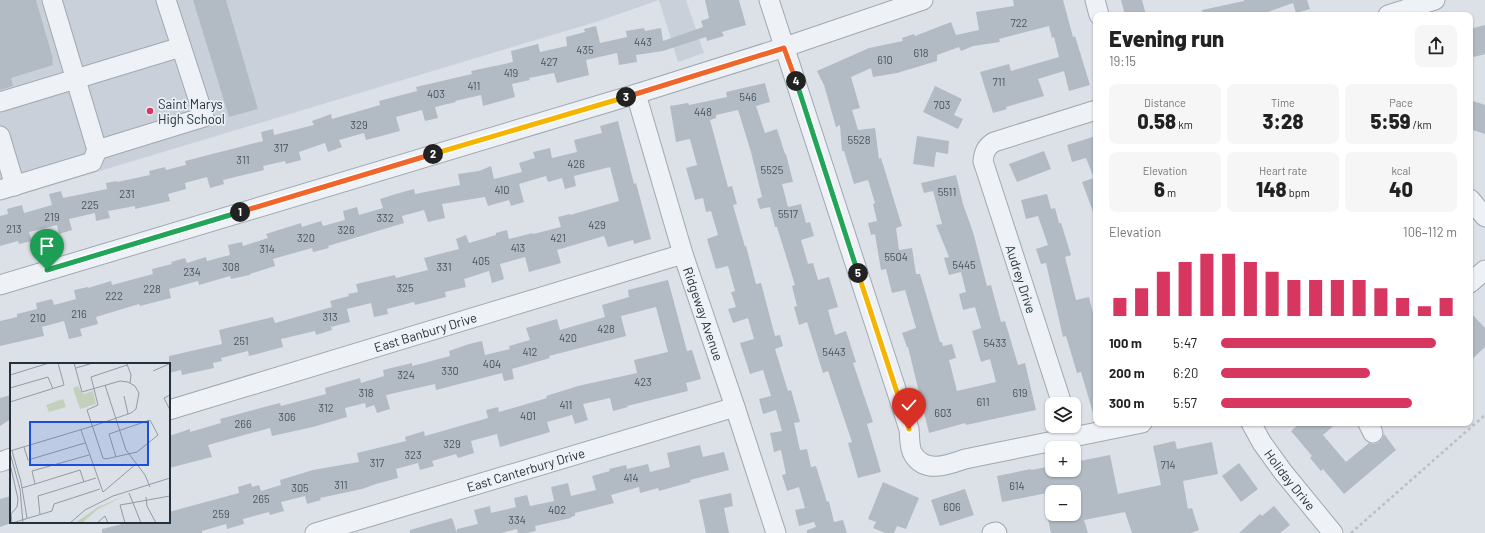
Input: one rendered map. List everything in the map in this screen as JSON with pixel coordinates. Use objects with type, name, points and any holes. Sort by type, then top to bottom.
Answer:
[{"type":"street","points":[[0,136],[8,188],[92,162],[97,150],[52,0]]},
{"type":"street","points":[[97,150],[204,117],[166,0]]},
{"type":"street","points":[[769,0],[909,429],[913,454],[922,462],[936,467],[1062,433]]},
{"type":"street","points":[[0,285],[636,94],[784,48],[922,0]]},
{"type":"street","points":[[1095,0],[1099,12]]},
{"type":"street","points":[[1397,12],[1435,0]]},
{"type":"street","points":[[0,102],[181,47]]},
{"type":"street","name":"Ridgeway Avenue","points":[[636,94],[683,254],[776,533]]},
{"type":"street","name":"Audrey Drive","points":[[1060,397],[983,161],[984,153],[988,146],[994,142],[1093,111]]},
{"type":"street","points":[[1473,203],[1485,217]]},
{"type":"street","name":"East Banbury Drive","points":[[170,410],[683,254]]},
{"type":"street","points":[[1473,281],[1485,270]]},
{"type":"street","name":"East Canterbury Drive","points":[[316,533],[735,407]]},
{"type":"street","points":[[1081,430],[1115,426]]},
{"type":"street","name":"Holiday Drive","points":[[1253,426],[1262,443],[1327,531]]},
{"type":"street","points":[[0,462],[10,458]]},
{"type":"street","points":[[992,533],[997,533]]},
{"type":"path","points":[[1473,425],[1485,414]]},
{"type":"path","points":[[1351,533],[1471,426]]},
{"type":"shaded area","name":"Saint Marys High School","points":[[0,0],[659,0],[599,21],[0,201]]},
{"type":"shaded area","points":[[659,0],[686,0],[704,53],[678,62]]},
{"type":"building","points":[[0,0],[36,0],[53,59],[53,65],[11,78],[13,86],[0,90]]},
{"type":"building","points":[[193,0],[226,0],[258,109],[229,117]]},
{"type":"building","points":[[705,0],[739,0],[746,25],[722,32],[724,36],[707,41],[706,37],[663,51],[636,55],[637,62],[619,65],[617,53],[586,60],[589,75],[557,83],[554,73],[529,78],[530,80],[512,84],[515,97],[483,106],[481,95],[455,101],[456,102],[435,107],[438,118],[425,121],[422,110],[396,117],[400,131],[366,140],[364,133],[339,140],[342,147],[328,152],[325,143],[299,152],[301,160],[286,164],[285,161],[263,166],[264,170],[223,180],[224,184],[210,188],[207,177],[185,183],[186,189],[168,194],[170,201],[135,209],[135,206],[108,211],[110,218],[96,221],[95,213],[69,219],[72,230],[59,234],[57,225],[29,232],[32,241],[19,244],[18,241],[0,246],[0,216],[8,214],[7,209],[22,205],[24,213],[52,205],[49,194],[61,191],[63,198],[107,189],[106,183],[150,175],[149,171],[165,167],[166,170],[186,165],[185,161],[263,141],[261,132],[273,129],[274,135],[314,125],[312,121],[331,114],[332,119],[380,105],[379,101],[417,91],[416,87],[472,74],[471,71],[513,62],[511,51],[538,44],[540,52],[567,46],[566,37],[585,32],[584,29],[596,26],[600,43],[627,37],[626,31],[644,28],[645,31],[661,28],[663,41],[703,27],[701,21],[709,18]]},
{"type":"building","points":[[1013,0],[1063,0],[1073,37],[1075,36],[1090,85],[1069,91],[1064,71],[1038,79],[1044,96],[1006,107],[1007,109],[993,113],[980,72],[1009,64],[1011,71],[1059,57],[1054,37],[1052,38],[1049,26],[999,39],[1000,42],[973,46],[961,51],[959,47],[937,55],[937,61],[897,73],[873,77],[871,68],[851,77],[860,108],[852,110],[858,130],[875,128],[879,159],[881,158],[902,226],[896,228],[899,250],[912,248],[916,274],[920,274],[940,342],[942,342],[943,346],[952,344],[956,358],[949,360],[957,391],[996,382],[990,359],[981,362],[972,331],[981,328],[975,307],[963,310],[959,294],[966,292],[961,272],[949,275],[944,258],[949,257],[936,225],[942,224],[933,191],[924,193],[921,183],[956,175],[987,286],[991,285],[1001,322],[1005,321],[1018,365],[1025,363],[1036,410],[966,425],[965,423],[929,433],[908,347],[902,333],[916,328],[905,290],[892,293],[886,269],[881,270],[875,234],[871,235],[868,223],[877,221],[873,204],[875,203],[868,180],[854,184],[844,151],[842,151],[840,125],[836,127],[824,85],[817,71],[869,48],[903,41],[902,38],[914,34],[915,36],[951,22],[956,35],[979,30],[976,12],[1014,6]]},
{"type":"building","points":[[1121,0],[1142,0],[1145,12],[1124,12]]},
{"type":"building","points":[[1307,0],[1310,9],[1296,12],[1293,3],[1268,12],[1202,12],[1202,10],[1244,1]]},
{"type":"building","points":[[1485,25],[1485,54],[1474,57],[1473,56],[1473,28]]},
{"type":"building","points":[[765,83],[770,102],[756,106],[765,133],[777,129],[786,154],[793,182],[782,184],[788,207],[801,204],[806,223],[810,222],[814,236],[801,240],[808,264],[813,263],[818,280],[829,277],[838,307],[828,310],[835,335],[846,331],[856,362],[853,363],[873,422],[867,424],[881,472],[858,478],[848,443],[852,442],[828,371],[823,373],[807,322],[799,325],[794,307],[797,306],[792,286],[795,285],[777,227],[775,227],[770,207],[760,209],[757,199],[762,197],[751,152],[738,110],[716,115],[716,118],[710,120],[728,187],[732,186],[737,204],[733,205],[756,284],[761,283],[775,336],[780,335],[783,346],[775,349],[788,391],[791,390],[800,422],[794,423],[800,450],[807,449],[811,467],[816,466],[827,502],[829,501],[834,522],[843,520],[847,533],[807,533],[807,530],[816,527],[814,522],[799,526],[795,510],[805,508],[799,487],[787,491],[782,475],[786,474],[781,450],[774,452],[770,433],[782,431],[776,410],[763,414],[759,399],[771,396],[763,370],[750,374],[740,343],[754,339],[748,318],[733,323],[728,309],[736,307],[731,292],[735,291],[728,266],[716,269],[707,239],[718,235],[711,211],[706,212],[703,198],[695,200],[686,168],[697,165],[690,139],[676,142],[670,106],[688,103],[689,105],[727,97],[726,92]]},
{"type":"building","points":[[935,86],[962,99],[954,115],[963,119],[958,129],[923,112]]},
{"type":"building","points":[[1473,101],[1485,105],[1485,134],[1473,130]]},
{"type":"building","points":[[618,121],[634,184],[636,183],[651,239],[634,244],[633,240],[608,247],[604,236],[557,250],[561,263],[529,272],[525,257],[500,264],[504,279],[492,283],[489,271],[464,279],[466,287],[445,292],[446,297],[415,305],[414,302],[387,309],[388,314],[374,317],[371,303],[347,309],[350,322],[331,327],[332,330],[316,335],[315,331],[281,339],[283,347],[249,356],[248,351],[221,358],[222,361],[213,363],[214,368],[182,375],[181,370],[170,373],[169,356],[222,344],[219,330],[273,317],[275,323],[332,307],[330,301],[358,292],[356,284],[395,275],[396,278],[428,270],[424,258],[459,249],[456,239],[466,235],[469,243],[507,230],[509,239],[533,234],[561,227],[558,217],[619,201],[610,167],[574,176],[576,186],[565,189],[562,178],[548,182],[546,176],[519,184],[524,202],[511,206],[509,200],[488,206],[485,197],[442,204],[445,218],[428,222],[424,210],[402,216],[404,223],[328,246],[329,248],[313,252],[312,248],[273,259],[275,266],[250,275],[231,279],[230,276],[199,285],[198,281],[169,289],[171,298],[140,306],[139,304],[96,317],[98,324],[80,329],[82,336],[69,339],[64,321],[42,327],[44,336],[0,346],[0,321],[17,317],[17,314],[37,309],[36,303],[52,299],[54,305],[76,299],[74,290],[88,288],[111,281],[112,285],[153,274],[152,269],[172,264],[171,262],[185,258],[187,263],[206,257],[207,261],[230,255],[228,245],[242,242],[243,246],[268,238],[266,234],[301,223],[302,227],[321,221],[323,226],[345,220],[343,211],[357,207],[359,215],[383,208],[380,199],[396,194],[414,189],[415,194],[460,185],[458,174],[479,171],[491,166],[494,179],[522,172],[519,163],[535,158],[533,152],[550,148],[552,158],[577,152],[574,140],[602,133],[600,126]]},
{"type":"building","points":[[917,136],[949,141],[948,154],[936,152],[934,167],[913,164]]},
{"type":"building","points":[[1093,137],[1093,176],[1086,158],[1072,162],[1067,145]]},
{"type":"building","points":[[1044,151],[1051,169],[1017,182],[1009,164]]},
{"type":"building","points":[[1093,178],[1093,212],[1082,182]]},
{"type":"building","points":[[1047,194],[1051,209],[1055,208],[1059,223],[1061,223],[1071,255],[1065,257],[1076,300],[1089,297],[1093,314],[1093,413],[1081,372],[1077,373],[1066,336],[1063,337],[1046,263],[1041,264],[1036,249],[1048,245],[1038,216],[1026,219],[1021,200]]},
{"type":"building","points":[[668,280],[687,351],[692,350],[701,379],[686,383],[688,391],[627,406],[628,407],[613,411],[610,398],[583,404],[588,420],[575,424],[572,415],[547,422],[550,432],[500,447],[497,434],[471,441],[474,453],[458,458],[456,454],[432,461],[434,466],[420,470],[418,463],[396,469],[398,478],[362,489],[320,498],[321,500],[307,504],[305,496],[281,502],[284,511],[270,515],[269,512],[243,519],[244,524],[227,529],[226,524],[202,531],[202,533],[102,533],[102,529],[126,523],[170,523],[170,512],[239,493],[238,487],[251,483],[252,487],[259,485],[261,491],[281,485],[280,480],[313,470],[359,462],[357,453],[406,441],[405,437],[424,431],[425,436],[488,418],[486,410],[498,407],[499,412],[547,398],[546,396],[578,386],[637,373],[634,360],[668,352],[656,307],[621,316],[626,336],[549,356],[550,358],[512,369],[514,379],[504,381],[502,373],[436,390],[435,384],[386,395],[390,409],[377,413],[374,405],[366,408],[365,403],[345,408],[347,417],[313,427],[272,436],[270,428],[208,445],[212,457],[170,468],[170,436],[190,429],[190,432],[221,423],[220,419],[264,407],[280,403],[281,406],[326,394],[325,388],[360,378],[361,383],[384,376],[383,370],[412,363],[412,366],[450,356],[449,351],[469,344],[482,341],[485,355],[510,349],[509,346],[530,340],[526,328],[557,319],[560,330],[605,317],[602,305],[629,297],[628,290]]},
{"type":"building","points":[[1473,315],[1485,328],[1485,347],[1473,358]]},
{"type":"building","points":[[10,395],[10,420],[0,426],[0,398]]},
{"type":"building","points":[[1297,426],[1334,426],[1323,435],[1346,462],[1369,443],[1378,443],[1384,434],[1396,450],[1344,494],[1323,469],[1321,471],[1310,458],[1312,456],[1291,431]]},
{"type":"building","points":[[1175,441],[1177,449],[1212,442],[1218,474],[1183,481],[1188,509],[1192,508],[1199,530],[1191,533],[1132,533],[1125,512],[1084,520],[1088,533],[1051,533],[1048,521],[1081,521],[1081,485],[1045,485],[1045,493],[1002,502],[997,476],[1045,467],[1045,477],[1081,477],[1081,461],[1110,455],[1118,494],[1161,485],[1153,446]]},
{"type":"building","points":[[700,445],[703,457],[724,452],[729,470],[690,480],[691,482],[659,491],[658,488],[640,493],[639,487],[611,495],[614,503],[575,513],[575,516],[571,518],[535,526],[536,531],[518,533],[517,529],[501,533],[457,533],[457,529],[478,524],[474,510],[490,506],[491,513],[516,507],[514,498],[527,495],[530,506],[554,501],[551,487],[568,483],[571,496],[596,490],[592,476],[610,471],[609,469],[626,465],[627,469],[648,464],[650,472],[670,467],[667,453]]},
{"type":"building","points":[[1239,463],[1258,489],[1241,502],[1222,476]]},
{"type":"building","points":[[883,482],[919,498],[906,529],[897,526],[894,533],[885,533],[873,528],[876,522],[868,519]]},
{"type":"building","points":[[965,489],[974,515],[940,526],[931,500]]},
{"type":"building","points":[[731,493],[733,506],[724,508],[729,533],[706,533],[699,500]]},
{"type":"building","points":[[10,496],[11,523],[0,527],[0,499]]},
{"type":"building","points":[[1274,506],[1290,525],[1280,533],[1239,533],[1260,514],[1262,516]]},
{"type":"building","points":[[452,518],[457,533],[410,533],[410,530]]},
{"type":"place","name":"Saint Marys High School","points":[[150,111]]},
{"type":"route","points":[[47,270],[636,94],[784,48],[909,429]]}]
